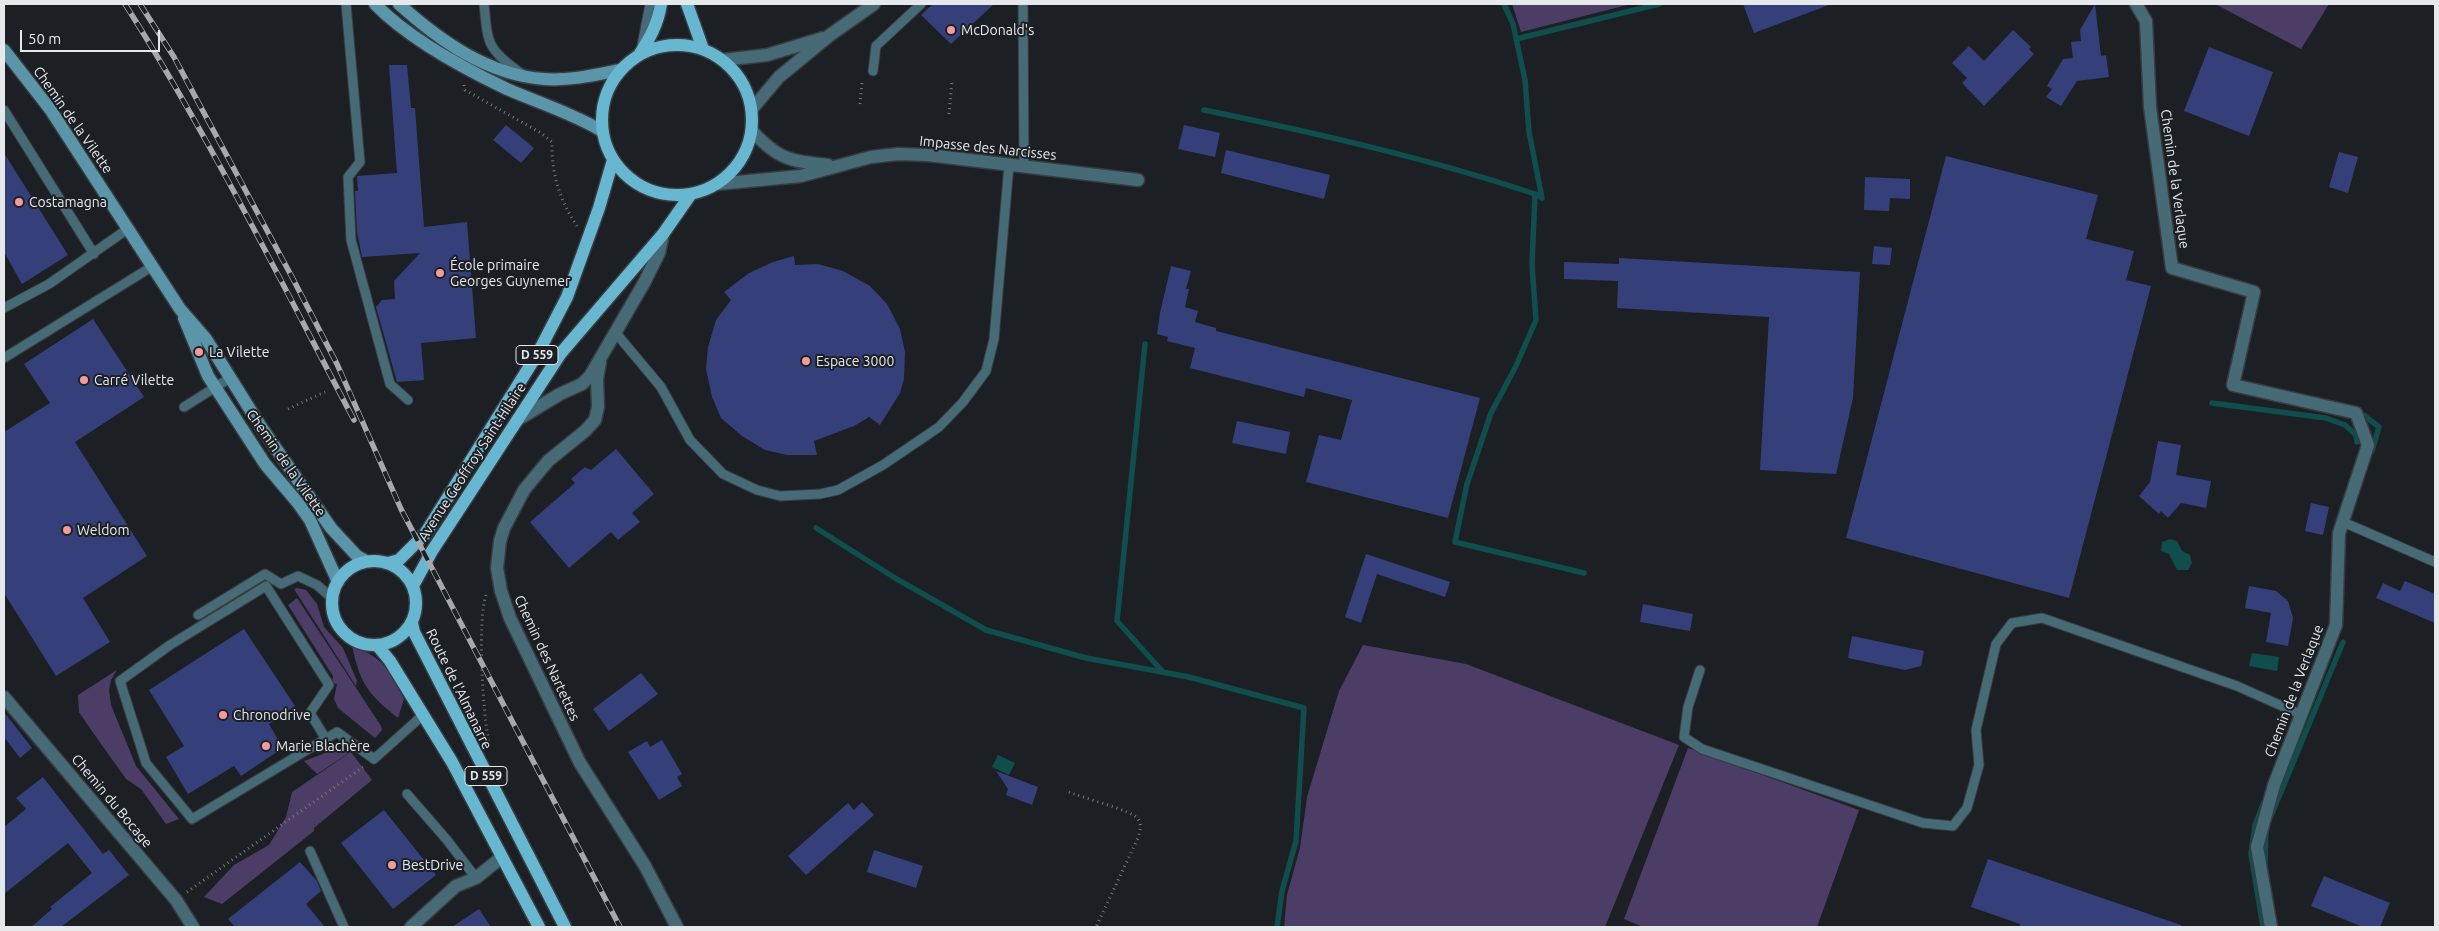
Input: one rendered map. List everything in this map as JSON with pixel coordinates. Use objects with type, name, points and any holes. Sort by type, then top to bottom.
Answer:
[{"type":"main road","points":[[375,4],[406,30],[459,64],[602,131]]},
{"type":"main road","points":[[400,4],[430,30],[469,56],[526,77],[561,79],[620,70]]},
{"type":"main road","points":[[639,55],[651,36],[659,18],[661,4]]},
{"type":"main road","points":[[687,4],[703,49]]},
{"type":"main road","points":[[681,45],[703,49],[723,60],[742,82],[752,109],[752,131],[746,152],[734,170],[717,184],[691,194],[669,195],[647,189],[627,177],[613,160],[602,131],[602,109],[608,88],[620,70],[639,55],[660,46],[681,45]]},
{"type":"main road","name":"Chemin de la Vilette","points":[[4,50],[50,109],[180,309],[206,339],[265,433],[331,528],[357,556],[366,562]]},
{"type":"main road","name":"Avenue Geoffroy Saint-Hilaire","points":[[388,563],[399,560],[425,534],[538,353],[567,297],[599,208],[613,160]]},
{"type":"main road","name":"Avenue Geoffroy Saint-Hilaire","points":[[413,586],[432,551],[561,353],[663,234],[691,194]]},
{"type":"main road","name":"Chemin de la Vilette","points":[[180,309],[208,376],[265,464],[310,520],[338,582]]},
{"type":"main road","points":[[366,562],[388,563],[407,576],[413,586],[417,605],[412,623],[397,638],[377,645],[353,640],[337,622],[333,610],[332,598],[338,582],[355,565],[366,562]]},
{"type":"main road","name":"Route de l'Almanarre","points":[[412,623],[414,632],[463,731],[565,927]]},
{"type":"main road","name":"D 559","points":[[377,645],[390,661],[452,762],[539,927]]},
{"type":"street","points":[[752,109],[779,77],[830,35],[874,4]]},
{"type":"street","name":"Chemin de la Verlaque","points":[[2136,4],[2146,21],[2150,106],[2172,268],[2254,292],[2233,386],[2356,414],[2368,445],[2339,533],[2336,626],[2274,785],[2257,847],[2271,927]]},
{"type":"street","points":[[723,60],[767,55],[830,35]]},
{"type":"street","name":"Impasse des Narcisses","points":[[752,131],[774,153],[787,159],[835,166]]},
{"type":"street","name":"Impasse des Narcisses","points":[[717,184],[801,176],[871,157],[898,154],[928,155],[1138,180]]},
{"type":"street","points":[[517,420],[582,384],[600,362],[615,332],[644,284],[659,253],[663,234]]},
{"type":"street","name":"Chemin des Nartettes","points":[[600,362],[597,379],[598,407],[595,420],[592,425],[548,461],[524,490],[504,528],[500,541],[498,568],[501,591],[510,618],[580,763],[645,866],[677,927]]},
{"type":"street","points":[[573,389],[587,393],[598,407]]},
{"type":"street","name":"Chemin du Bocage","points":[[4,697],[176,900],[193,927]]},
{"type":"street","points":[[411,927],[456,886],[476,878],[502,857]]},
{"type":"lane","points":[[346,4],[360,162],[348,176],[352,240],[390,384],[408,400]]},
{"type":"lane","points":[[484,4],[487,39],[500,56],[526,77]]},
{"type":"lane","points":[[639,55],[650,4]]},
{"type":"lane","points":[[871,74],[876,46],[921,4]]},
{"type":"lane","points":[[1023,4],[1024,166]]},
{"type":"lane","points":[[4,110],[94,254]]},
{"type":"lane","points":[[615,332],[661,387],[690,440],[723,474],[756,490],[780,496],[820,494],[838,490],[883,465],[939,427],[963,402],[986,371],[994,339],[1008,165]]},
{"type":"lane","points":[[4,308],[49,284],[129,228]]},
{"type":"lane","points":[[4,358],[153,266]]},
{"type":"lane","points":[[184,407],[230,378]]},
{"type":"lane","points":[[2343,522],[2435,562]]},
{"type":"lane","points":[[198,615],[265,574],[329,685],[310,712],[326,739]]},
{"type":"lane","points":[[332,598],[317,585],[298,576],[281,584],[269,582],[170,645],[120,681],[146,763],[192,819],[337,732],[374,759],[423,715]]},
{"type":"lane","points":[[1700,670],[1688,707],[1684,736],[1702,749],[1923,823],[1953,826],[1966,808],[1979,765],[1976,730],[1996,644],[2012,623],[2042,618],[2237,686],[2302,715]]},
{"type":"lane","points":[[407,794],[447,840],[476,878]]},
{"type":"lane","points":[[310,851],[344,927]]},
{"type":"path","points":[[860,104],[862,83],[871,74]]},
{"type":"path","points":[[949,114],[952,80]]},
{"type":"path","points":[[463,82],[465,90],[542,133],[552,142],[552,157],[558,188],[567,211],[580,231]]},
{"type":"path","points":[[288,409],[325,392]]},
{"type":"path","points":[[491,751],[485,724],[483,622],[484,598],[498,568]]},
{"type":"path","points":[[176,900],[374,759]]},
{"type":"path","points":[[1069,792],[1122,809],[1137,817],[1141,825],[1138,838],[1096,927]]},
{"type":"shaded area","points":[[1512,4],[1631,4],[1521,32]]},
{"type":"shaded area","points":[[2215,4],[2329,4],[2301,49]]},
{"type":"shaded area","points":[[294,589],[306,590],[317,604],[324,627],[343,648],[357,681],[356,686]]},
{"type":"shaded area","points":[[297,598],[381,726],[382,730],[375,738],[338,708],[334,699],[337,684],[332,683],[333,676],[288,605]]},
{"type":"shaded area","points":[[1363,645],[1466,664],[1679,745],[1605,927],[1284,927],[1287,895],[1300,848],[1307,797],[1339,691]]},
{"type":"shaded area","points":[[352,646],[372,655],[390,673],[404,699],[398,718],[372,695],[362,679]]},
{"type":"shaded area","points":[[117,670],[111,680],[109,690],[111,705],[136,766],[179,819],[166,824],[141,789],[126,779],[79,712],[78,695]]},
{"type":"shaded area","points":[[1688,748],[1859,810],[1817,927],[1643,927],[1624,919]]},
{"type":"shaded area","points":[[348,749],[352,751],[317,774],[304,761],[328,752]]},
{"type":"shaded area","points":[[351,752],[372,780],[314,828],[314,831],[222,904],[204,897],[234,865],[269,845],[286,817],[292,792]]},
{"type":"water","points":[[2170,539],[2177,541],[2182,551],[2190,555],[2192,563],[2188,570],[2177,570],[2169,554],[2161,551],[2162,542]]},
{"type":"water","points":[[2252,653],[2279,657],[2277,671],[2249,666]]},
{"type":"water","points":[[998,755],[1015,763],[1009,775],[992,767]]},
{"type":"building","name":"McDonald's","points":[[933,4],[994,4],[951,44],[921,15]]},
{"type":"building","points":[[1743,4],[1829,4],[1829,5],[1754,33]]},
{"type":"building","points":[[2095,4],[2101,56],[2106,55],[2109,77],[2077,81],[2061,106],[2046,97],[2052,89],[2047,86],[2063,59],[2073,58],[2071,42],[2081,41],[2080,30]]},
{"type":"building","points":[[2013,30],[2031,47],[2029,49],[2034,54],[1984,106],[1962,83],[1967,78],[1952,63],[1969,46],[1984,61]]},
{"type":"building","points":[[2209,47],[2273,72],[2249,136],[2184,111]]},
{"type":"building","points":[[389,65],[407,65],[411,108],[415,108],[424,227],[467,222],[476,338],[421,343],[424,380],[397,382],[376,307],[382,300],[395,299],[394,281],[420,253],[362,257],[357,232],[355,191],[358,191],[357,176],[397,173]]},
{"type":"building","points":[[506,125],[534,148],[521,163],[493,140]]},
{"type":"building","points":[[1184,125],[1220,133],[1215,157],[1178,149]]},
{"type":"building","points":[[1226,150],[1330,175],[1324,199],[1221,173]]},
{"type":"building","points":[[2339,152],[2358,157],[2348,193],[2329,187]]},
{"type":"building","name":"Costamagna","points":[[4,153],[68,255],[22,284],[4,252]]},
{"type":"building","points":[[1946,156],[2098,195],[2086,239],[2134,251],[2126,280],[2151,286],[2069,598],[1846,538]]},
{"type":"building","points":[[1865,177],[1910,179],[1910,199],[1890,198],[1889,211],[1864,210]]},
{"type":"building","points":[[1874,246],[1892,248],[1890,265],[1872,264]]},
{"type":"building","name":"Espace 3000","points":[[794,256],[795,265],[818,264],[843,271],[870,286],[887,304],[900,329],[905,352],[904,379],[900,393],[880,425],[869,417],[854,426],[814,441],[817,455],[787,455],[765,450],[742,436],[721,418],[712,397],[706,369],[708,347],[716,320],[731,300],[724,292],[749,273],[773,262]]},
{"type":"building","points":[[1619,258],[1860,272],[1853,398],[1836,474],[1760,470],[1769,317],[1617,308],[1618,281],[1564,279],[1564,262],[1619,264]]},
{"type":"building","points":[[1171,266],[1191,271],[1186,289],[1189,289],[1185,307],[1198,311],[1195,322],[1216,328],[1216,331],[1480,398],[1448,518],[1306,482],[1319,435],[1341,440],[1352,400],[1306,388],[1304,397],[1190,368],[1195,348],[1167,341],[1168,337],[1157,334]]},
{"type":"building","name":"Weldom","points":[[93,319],[144,397],[75,442],[147,556],[83,598],[110,642],[56,676],[4,593],[4,432],[50,403],[24,364]]},
{"type":"building","points":[[1237,421],[1290,432],[1286,454],[1232,443]]},
{"type":"building","points":[[2158,441],[2181,445],[2176,475],[2211,481],[2206,508],[2181,503],[2168,518],[2161,511],[2159,514],[2139,496],[2150,482]]},
{"type":"building","points":[[616,449],[654,494],[632,513],[640,522],[618,540],[611,532],[569,568],[530,522],[575,483],[571,479],[585,467],[591,470]]},
{"type":"building","points":[[2311,503],[2329,507],[2323,535],[2305,531]]},
{"type":"building","points":[[1366,554],[1450,582],[1445,597],[1377,574],[1361,623],[1345,617]]},
{"type":"building","points":[[2405,581],[2435,594],[2435,623],[2376,598],[2383,583],[2400,591]]},
{"type":"building","points":[[2249,586],[2276,591],[2288,601],[2293,618],[2288,646],[2266,642],[2271,613],[2245,608]]},
{"type":"building","points":[[1643,604],[1693,614],[1690,631],[1640,622]]},
{"type":"building","name":"Chronodrive","points":[[244,629],[295,706],[269,724],[283,748],[241,776],[234,766],[188,794],[166,757],[184,746],[149,690]]},
{"type":"building","points":[[1852,636],[1924,651],[1921,666],[1905,670],[1848,658]]},
{"type":"building","points":[[641,673],[658,694],[609,731],[593,709]]},
{"type":"building","points":[[4,712],[32,748],[20,758],[4,737]]},
{"type":"building","points":[[662,740],[682,774],[677,777],[682,786],[659,800],[628,752],[647,741],[650,747]]},
{"type":"building","points":[[996,771],[1038,787],[1032,805],[1006,795],[1008,789]]},
{"type":"building","points":[[43,777],[103,854],[109,850],[129,875],[61,927],[31,927],[52,909],[50,907],[92,873],[68,843],[4,894],[4,827],[26,809],[16,798]]},
{"type":"building","points":[[862,802],[874,815],[806,875],[788,856],[848,803],[854,810]]},
{"type":"building","points":[[384,810],[436,875],[393,909],[341,843]]},
{"type":"building","points":[[874,850],[923,866],[916,888],[867,872]]},
{"type":"building","points":[[1988,859],[2181,925],[2181,927],[2019,927],[2020,924],[1971,907]]},
{"type":"building","points":[[300,862],[317,881],[321,891],[306,904],[325,927],[235,927],[228,919]]},
{"type":"building","points":[[2324,876],[2390,903],[2380,927],[2363,927],[2311,906]]},
{"type":"building","points":[[479,909],[491,927],[452,927]]},
{"type":"waterway","points":[[1504,4],[1513,24],[1525,80],[1529,132],[1542,198],[1535,194],[1532,265],[1536,320],[1516,366],[1491,413],[1467,484],[1455,542],[1584,573]]},
{"type":"waterway","points":[[1516,39],[1659,4]]},
{"type":"waterway","points":[[1204,110],[1371,147],[1535,194]]},
{"type":"waterway","points":[[1145,344],[1117,621],[1163,672]]},
{"type":"waterway","points":[[2212,403],[2326,418],[2345,425],[2356,435],[2357,442]]},
{"type":"waterway","points":[[2357,410],[2379,427],[2372,451]]},
{"type":"waterway","points":[[816,528],[895,578],[986,630],[1086,658],[1189,677],[1304,708],[1296,841],[1282,891],[1277,927]]},
{"type":"waterway","points":[[2271,816],[2343,642]]},
{"type":"waterway","points":[[2263,927],[2251,854],[2255,825],[2264,802]]},
{"type":"waterway","points":[[2265,865],[2266,832]]},
{"type":"railway","points":[[125,4],[215,158],[354,420]]},
{"type":"railway","points":[[140,4],[174,57],[293,279],[337,364],[401,509],[620,927]]},
{"type":"place","name":"McDonald's","points":[[951,30]]},
{"type":"place","name":"Costamagna","points":[[19,202]]},
{"type":"place","name":"École primaire Georges Guynemer","points":[[440,273]]},
{"type":"place","name":"La Vilette","points":[[199,352]]},
{"type":"place","name":"Espace 3000","points":[[806,361]]},
{"type":"place","name":"Carré Vilette","points":[[84,380]]},
{"type":"place","name":"Weldom","points":[[67,530]]},
{"type":"place","name":"Chronodrive","points":[[223,715]]},
{"type":"place","name":"Marie Blachère","points":[[266,746]]},
{"type":"place","name":"BestDrive","points":[[392,865]]}]
